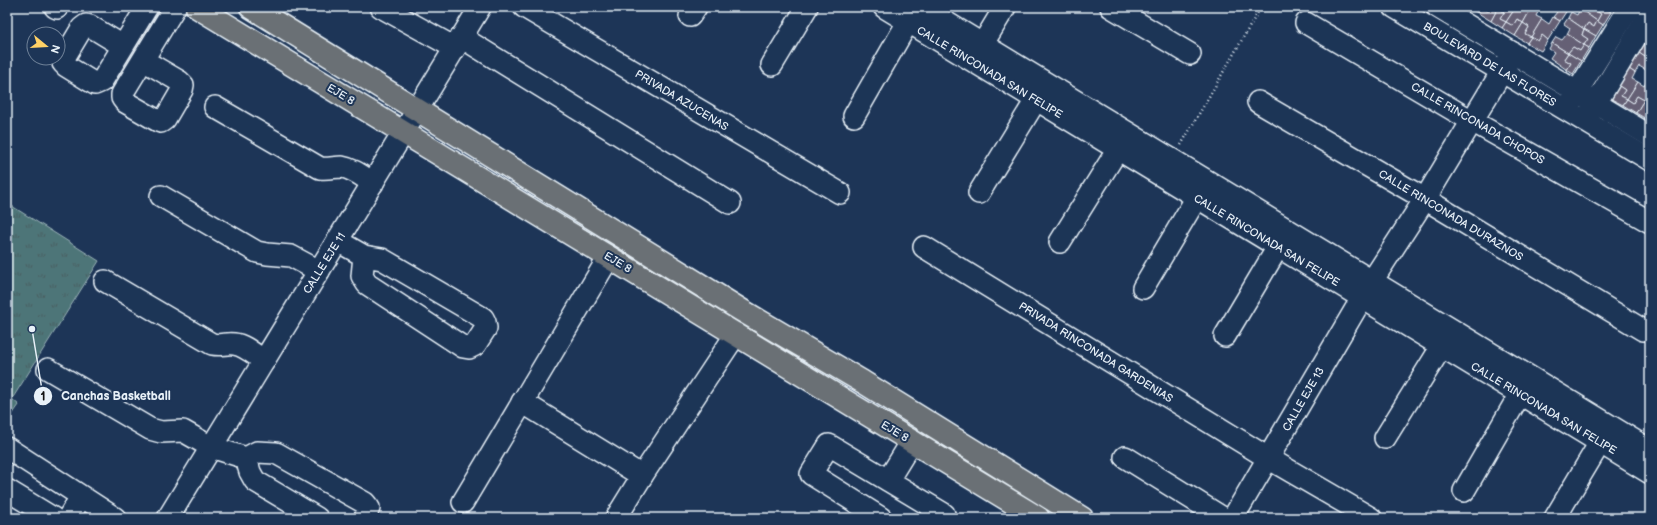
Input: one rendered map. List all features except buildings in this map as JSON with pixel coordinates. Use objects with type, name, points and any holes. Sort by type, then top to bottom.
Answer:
[{"type":"main road","name":"EJE 8","points":[[197,7],[1038,518]]},
{"type":"main road","points":[[251,7],[741,310],[863,382],[1082,518]]},
{"type":"street","points":[[123,46],[86,25],[82,28],[63,62],[66,66],[94,84],[99,84],[102,81],[147,7]]},
{"type":"street","points":[[143,60],[179,81],[183,85],[182,90],[165,119],[161,122],[122,98],[122,94],[175,7]]},
{"type":"street","points":[[381,7],[458,43],[730,202]]},
{"type":"street","name":"CALLE EJE 11","points":[[168,518],[480,7]]},
{"type":"street","name":"PRIVADA AZUCENAS","points":[[524,7],[840,193]]},
{"type":"street","points":[[772,65],[807,7]]},
{"type":"street","name":"CALLE RINCONADA SAN FELIPE","points":[[884,7],[915,14],[977,52],[1173,160],[1367,289],[1605,434],[1650,473]]},
{"type":"street","points":[[977,52],[1005,7]]},
{"type":"street","points":[[1111,7],[1190,54]]},
{"type":"street","name":"BOULEVARD DE LAS FLORES","points":[[1394,7],[1650,160]]},
{"type":"street","name":"BOULEVARD DE LAS FLORES","points":[[1437,7],[1577,91]]},
{"type":"street","points":[[1566,109],[1628,8]]},
{"type":"street","points":[[854,116],[915,14]]},
{"type":"street","points":[[1585,121],[1649,18]]},
{"type":"street","name":"CALLE RINCONADA CHOPOS","points":[[1306,22],[1472,121],[1650,222]]},
{"type":"street","name":"CALLE RINCONADA SAN FELIPE","points":[[977,52],[1036,100],[1278,247],[1367,289],[1442,346],[1520,394],[1605,434],[1650,450]]},
{"type":"street","name":"CALLE EJE 13","points":[[1233,518],[1367,289],[1425,199],[1513,53]]},
{"type":"street","points":[[1577,91],[1650,136]]},
{"type":"street","points":[[979,193],[1036,100]]},
{"type":"street","name":"CALLE RINCONADA DURAZNOS","points":[[1258,102],[1425,199],[1643,330]]},
{"type":"street","points":[[215,107],[320,168],[329,169],[340,167],[350,169],[373,183]]},
{"type":"street","points":[[1060,242],[1118,149]]},
{"type":"street","points":[[161,196],[257,252],[291,256],[319,271]]},
{"type":"street","points":[[1143,288],[1197,198]]},
{"type":"street","points":[[338,241],[364,256],[382,259],[483,318],[486,322],[486,328],[475,345],[469,348],[463,347],[367,284],[362,276],[364,256]]},
{"type":"street","name":"PRIVADA RINCONADA GARDENIAS","points":[[924,247],[1268,458],[1371,518]]},
{"type":"street","points":[[1225,336],[1278,247]]},
{"type":"street","points":[[464,502],[609,257]]},
{"type":"street","points":[[105,281],[212,344],[221,346],[232,344],[240,345],[264,361]]},
{"type":"street","points":[[616,518],[736,334]]},
{"type":"street","points":[[1385,438],[1442,346]]},
{"type":"street","points":[[48,369],[150,429],[161,432],[183,432],[211,447],[246,458],[257,452],[276,453],[365,503],[369,508],[365,518]]},
{"type":"street","points":[[1464,491],[1520,394]]},
{"type":"street","points":[[522,402],[642,476]]},
{"type":"street","points":[[1555,518],[1605,434]]},
{"type":"street","points":[[888,480],[912,441]]},
{"type":"street","points":[[882,518],[811,474],[829,445],[944,514],[941,518]]},
{"type":"street","points":[[7,448],[115,518]]},
{"type":"street","points":[[1125,457],[1223,518]]},
{"type":"street","points":[[246,458],[250,472],[255,481],[317,518]]},
{"type":"street","points":[[7,490],[53,518]]},
{"type":"street","points":[[68,518],[81,497]]},
{"type":"path","points":[[1173,160],[1262,7]]},
{"type":"green space","points":[[7,203],[99,261],[12,399],[19,405],[7,422]]},
{"type":"place","name":"Canchas Basketball","points":[[32,329]]}]
